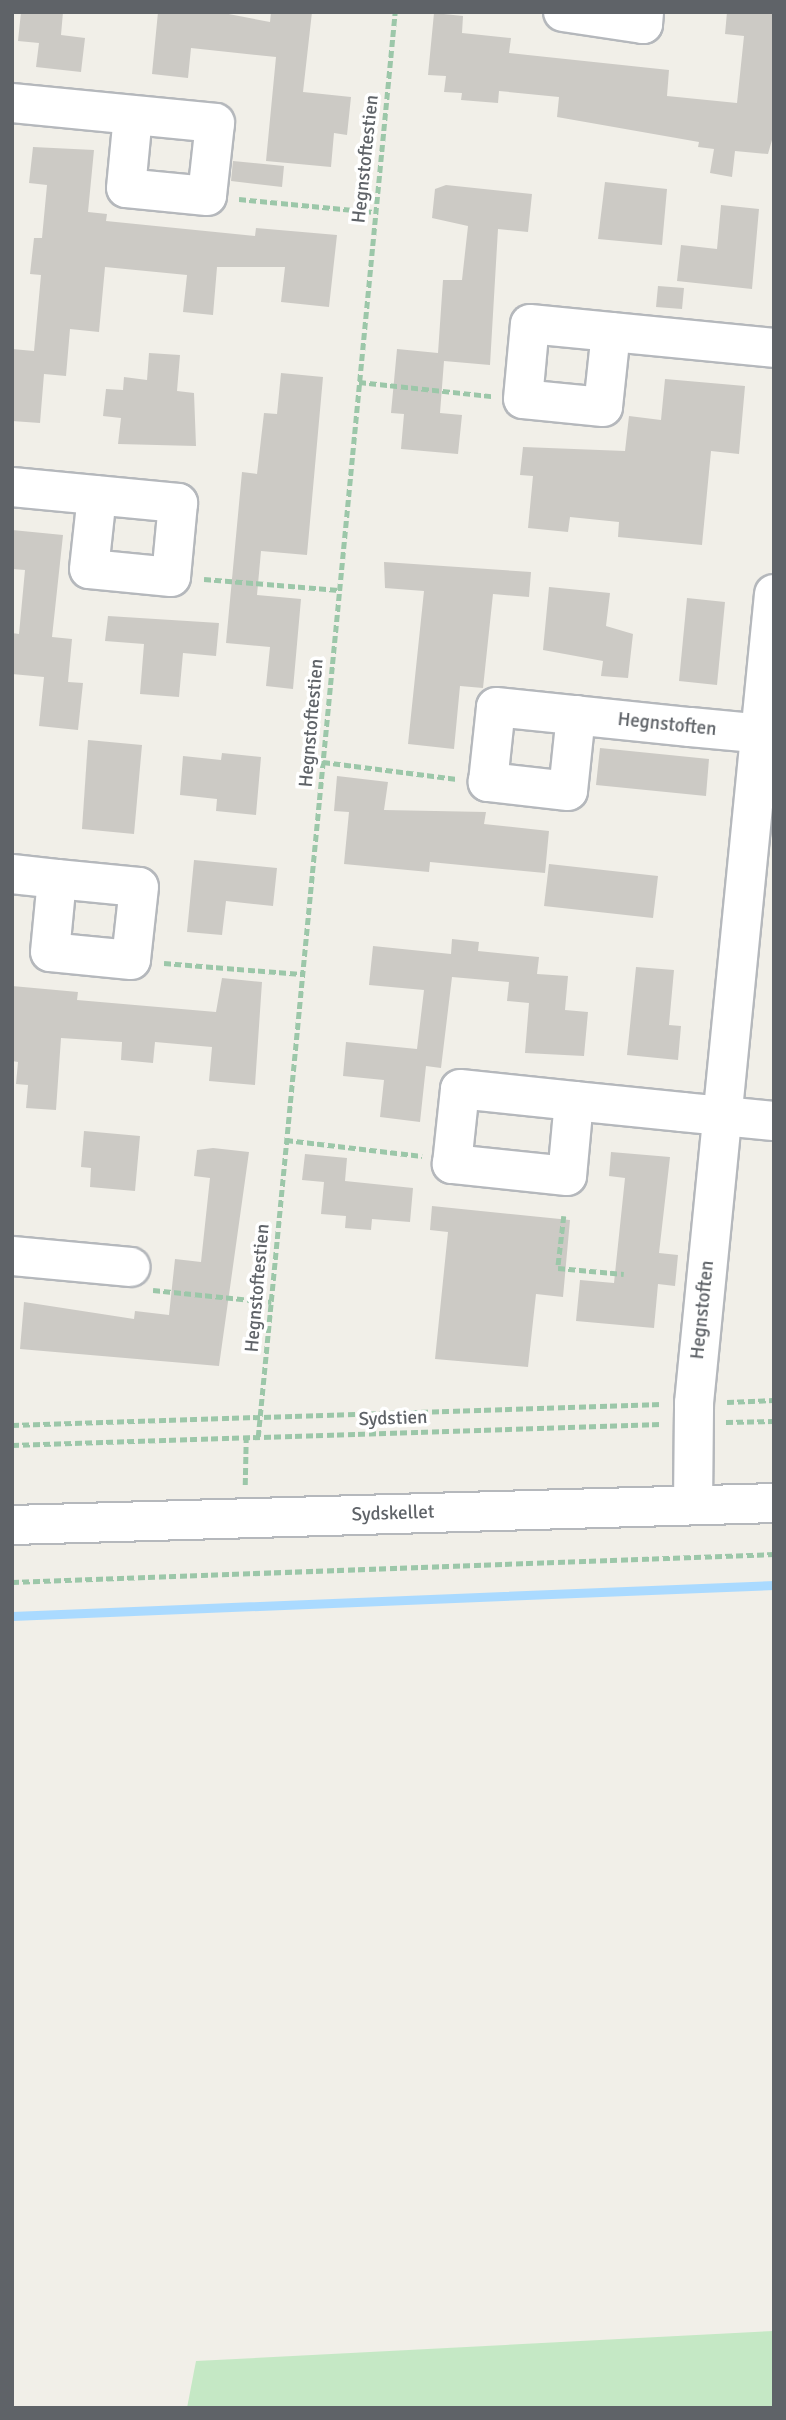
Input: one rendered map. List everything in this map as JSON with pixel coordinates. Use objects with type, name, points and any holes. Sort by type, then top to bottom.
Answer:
[{"type":"street","points":[[563,12],[643,24],[644,12]]},
{"type":"street","points":[[12,103],[215,123],[207,196],[126,188],[133,115]]},
{"type":"street","points":[[611,332],[603,407],[523,399],[530,324],[774,348]]},
{"type":"street","points":[[12,486],[178,503],[171,577],[89,569],[97,495]]},
{"type":"street","name":"Hegnstoften","points":[[693,1505],[693,1413],[722,1115],[766,735],[774,594]]},
{"type":"street","name":"Hegnstoften","points":[[488,782],[496,707],[766,735]]},
{"type":"street","points":[[488,782],[568,791],[576,715]]},
{"type":"street","points":[[12,874],[57,878],[139,887],[131,960],[50,952],[57,878]]},
{"type":"street","points":[[574,1101],[567,1176],[452,1164],[460,1089],[774,1121]]},
{"type":"street","points":[[12,1256],[131,1267]]},
{"type":"street","name":"Sydskellet","points":[[12,1525],[774,1503]]},
{"type":"path","name":"Hegnstoftestien","points":[[258,1437],[395,12]]},
{"type":"path","points":[[207,196],[374,212]]},
{"type":"path","points":[[359,382],[523,399]]},
{"type":"path","points":[[171,577],[339,590]]},
{"type":"path","points":[[323,762],[488,782]]},
{"type":"path","points":[[131,960],[302,974]]},
{"type":"path","points":[[286,1140],[452,1164]]},
{"type":"path","points":[[564,1216],[558,1268],[624,1274]]},
{"type":"path","points":[[131,1267],[133,1287],[271,1302]]},
{"type":"path","points":[[12,1425],[260,1417],[693,1413],[774,1400]]},
{"type":"path","name":"Sydstien","points":[[12,1445],[258,1437],[693,1413],[774,1421]]},
{"type":"path","points":[[244,1501],[246,1437]]},
{"type":"path","points":[[12,1582],[774,1553]]},
{"type":"green space","points":[[774,2331],[774,2408],[187,2408],[196,2361]]},
{"type":"building","points":[[21,12],[63,12],[61,35],[85,38],[81,72],[36,67],[39,43],[18,41]]},
{"type":"building","points":[[158,12],[218,12],[270,22],[271,12],[312,12],[303,92],[351,97],[347,135],[334,133],[331,167],[266,161],[276,57],[191,48],[188,78],[152,74]]},
{"type":"building","points":[[727,12],[774,12],[774,133],[768,154],[735,151],[732,177],[710,173],[714,149],[698,147],[699,142],[557,117],[559,97],[499,91],[498,103],[461,100],[462,93],[444,92],[446,76],[428,75],[434,13],[463,16],[462,33],[511,38],[509,53],[669,70],[667,96],[737,103],[744,36],[725,34]]},
{"type":"building","points":[[33,147],[94,150],[88,212],[107,214],[106,221],[255,236],[256,228],[337,235],[329,307],[281,302],[285,267],[217,267],[213,315],[183,312],[187,275],[105,267],[99,332],[70,329],[66,376],[44,374],[40,423],[12,421],[12,349],[34,351],[41,275],[30,274],[34,238],[42,238],[47,185],[29,183]]},
{"type":"building","points":[[233,161],[284,166],[282,187],[231,181]]},
{"type":"building","points":[[605,182],[667,189],[662,245],[598,239]]},
{"type":"building","points":[[446,185],[532,194],[528,232],[498,229],[490,365],[444,361],[440,413],[462,415],[458,454],[401,449],[404,414],[391,413],[397,349],[438,353],[443,280],[462,280],[468,226],[432,218],[435,189]]},
{"type":"building","points":[[721,205],[759,209],[752,289],[677,281],[681,245],[717,249]]},
{"type":"building","points":[[658,286],[684,288],[682,309],[656,307]]},
{"type":"building","points":[[149,353],[180,355],[177,391],[194,393],[196,446],[118,444],[121,418],[103,416],[106,389],[123,390],[124,377],[147,380]]},
{"type":"building","points":[[281,373],[323,377],[307,555],[261,551],[257,595],[301,599],[293,689],[266,686],[270,647],[226,643],[242,472],[257,474],[264,413],[277,414]]},
{"type":"building","points":[[665,379],[745,386],[739,454],[711,451],[702,545],[618,537],[619,522],[570,517],[568,532],[528,528],[533,476],[520,475],[523,447],[625,451],[629,416],[661,420]]},
{"type":"building","points":[[12,530],[63,535],[52,637],[72,639],[68,682],[83,683],[78,730],[39,726],[44,677],[12,674],[12,633],[19,634],[25,570],[12,569]]},
{"type":"building","points":[[384,562],[531,572],[529,597],[493,594],[483,688],[460,686],[454,749],[408,744],[424,591],[385,588]]},
{"type":"building","points":[[549,587],[610,593],[606,626],[633,634],[628,678],[601,676],[603,661],[543,650]]},
{"type":"building","points":[[687,598],[725,602],[717,685],[679,681]]},
{"type":"building","points":[[108,616],[219,623],[216,656],[183,653],[179,697],[140,694],[144,644],[105,641]]},
{"type":"building","points":[[88,740],[142,745],[134,834],[82,829]]},
{"type":"building","points":[[600,748],[709,759],[706,796],[596,785]]},
{"type":"building","points":[[222,753],[261,757],[256,815],[216,811],[217,799],[180,795],[183,756],[221,760]]},
{"type":"building","points":[[337,776],[388,782],[384,810],[486,812],[484,824],[549,831],[545,873],[430,862],[429,872],[344,864],[349,812],[334,811]]},
{"type":"building","points":[[194,860],[277,868],[273,906],[226,901],[222,935],[187,932]]},
{"type":"building","points":[[549,864],[658,876],[653,918],[544,906]]},
{"type":"building","points":[[452,939],[479,942],[478,951],[539,957],[537,974],[568,976],[565,1010],[588,1012],[584,1056],[525,1053],[529,1003],[507,1001],[509,982],[452,977],[441,1068],[426,1066],[420,1122],[380,1117],[384,1080],[343,1076],[346,1042],[417,1049],[424,990],[369,985],[373,946],[451,954]]},
{"type":"building","points":[[636,967],[674,970],[669,1025],[681,1026],[678,1060],[627,1055]]},
{"type":"building","points":[[222,978],[262,982],[255,1085],[209,1081],[212,1047],[155,1042],[153,1063],[121,1060],[122,1042],[61,1038],[56,1110],[26,1108],[28,1085],[16,1084],[18,1062],[12,1061],[12,986],[78,992],[77,1000],[216,1012]]},
{"type":"building","points":[[84,1131],[140,1136],[135,1191],[90,1187],[91,1168],[81,1167]]},
{"type":"building","points":[[213,1148],[249,1152],[219,1366],[20,1349],[24,1302],[134,1319],[135,1311],[169,1315],[175,1259],[201,1262],[210,1178],[194,1176],[197,1150]]},
{"type":"building","points":[[611,1152],[670,1157],[659,1253],[678,1255],[675,1286],[658,1284],[654,1328],[576,1321],[580,1280],[614,1283],[625,1178],[609,1176]]},
{"type":"building","points":[[305,1154],[347,1158],[345,1181],[413,1188],[410,1222],[372,1219],[371,1230],[345,1228],[346,1216],[321,1214],[324,1182],[302,1180]]},
{"type":"building","points":[[432,1206],[570,1220],[563,1297],[536,1294],[528,1367],[435,1359],[448,1232],[430,1230]]},
{"type":"waterway","points":[[12,1616],[774,1585]]}]
